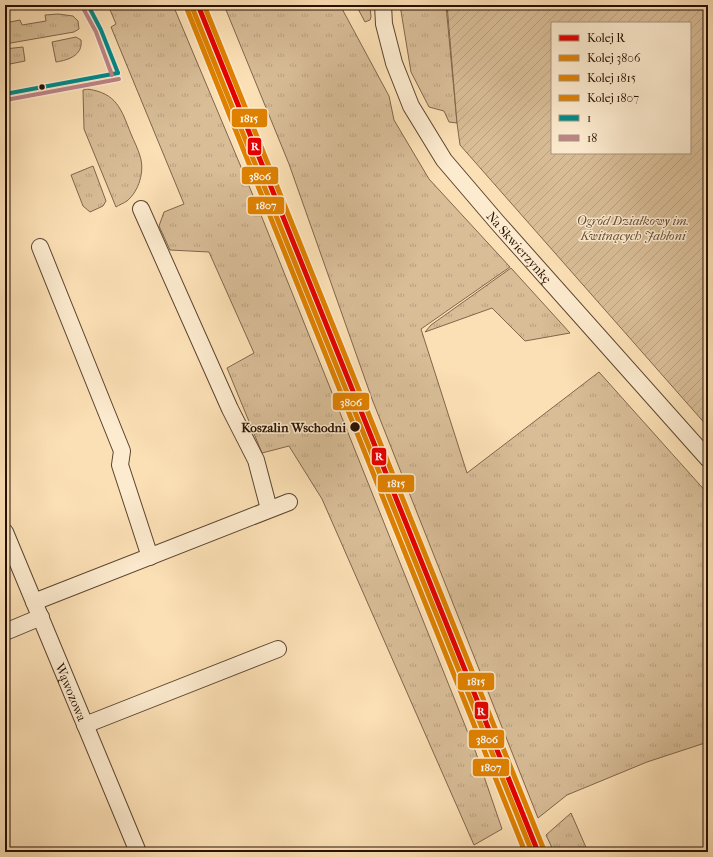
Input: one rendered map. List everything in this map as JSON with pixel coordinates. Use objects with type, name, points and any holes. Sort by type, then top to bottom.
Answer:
[{"type":"street","name":"Na Skwierzynkę","points":[[383,5],[384,24],[394,63],[411,106],[444,160],[497,222],[708,459]]},
{"type":"street","points":[[141,208],[230,409],[256,460],[270,509]]},
{"type":"street","points":[[40,246],[122,451],[120,465],[150,557]]},
{"type":"street","points":[[34,602],[289,502]]},
{"type":"street","name":"Wąwozowa","points":[[5,532],[138,852]]},
{"type":"street","points":[[5,632],[41,617]]},
{"type":"street","points":[[85,725],[278,649]]},
{"type":"green space","points":[[108,5],[173,5],[257,205],[476,753],[502,829],[474,845],[322,499],[289,446],[262,453],[227,368],[254,353],[209,252],[170,250],[159,226],[164,212],[184,204],[111,27],[116,24]]},
{"type":"green space","points":[[224,5],[340,5],[389,96],[394,120],[429,179],[510,267],[421,329],[467,473],[599,372],[708,494],[708,742],[647,762],[567,795],[538,818],[372,399],[289,164]]},
{"type":"green space","points":[[356,5],[370,5],[370,20],[365,22]]},
{"type":"green space","points":[[400,5],[446,5],[457,123],[449,122],[444,111],[429,107],[411,72]]},
{"type":"green space","name":"Ogród Działkowy im. Kwitnących Jabłoni","points":[[447,5],[708,5],[708,427],[460,145]]},
{"type":"green space","points":[[58,14],[73,16],[78,21],[79,29],[74,32],[5,44],[5,23],[20,20],[22,25],[46,21],[45,15]]},
{"type":"green space","points":[[76,37],[81,40],[80,49],[77,53],[66,60],[56,62],[52,42]]},
{"type":"green space","points":[[23,47],[25,61],[5,65],[5,49]]},
{"type":"green space","points":[[87,89],[105,94],[111,98],[121,110],[140,156],[142,168],[138,186],[127,201],[116,207],[84,129],[83,90]]},
{"type":"green space","points":[[93,166],[106,201],[103,206],[90,212],[83,206],[71,175]]},
{"type":"green space","points":[[511,268],[570,333],[525,341],[492,308],[425,332],[431,325]]},
{"type":"green space","points":[[571,813],[588,852],[554,852],[546,835]]},
{"type":"rail line","name":"R","points":[[198,5],[538,852]]},
{"type":"rail line","name":"1815","points":[[204,5],[544,850]]},
{"type":"rail line","name":"3806","points":[[192,7],[532,852]]},
{"type":"rail line","name":"1807","points":[[187,9],[525,852]]},
{"type":"transit line","name":"1","points":[[88,5],[101,30],[118,73]]},
{"type":"transit line","name":"18","points":[[83,8],[96,32],[112,75]]},
{"type":"transit line","name":"1","points":[[5,94],[118,73]]},
{"type":"transit line","name":"18","points":[[6,100],[119,79]]},
{"type":"place","name":"Koszalin Wschodni","points":[[355,427]]}]
